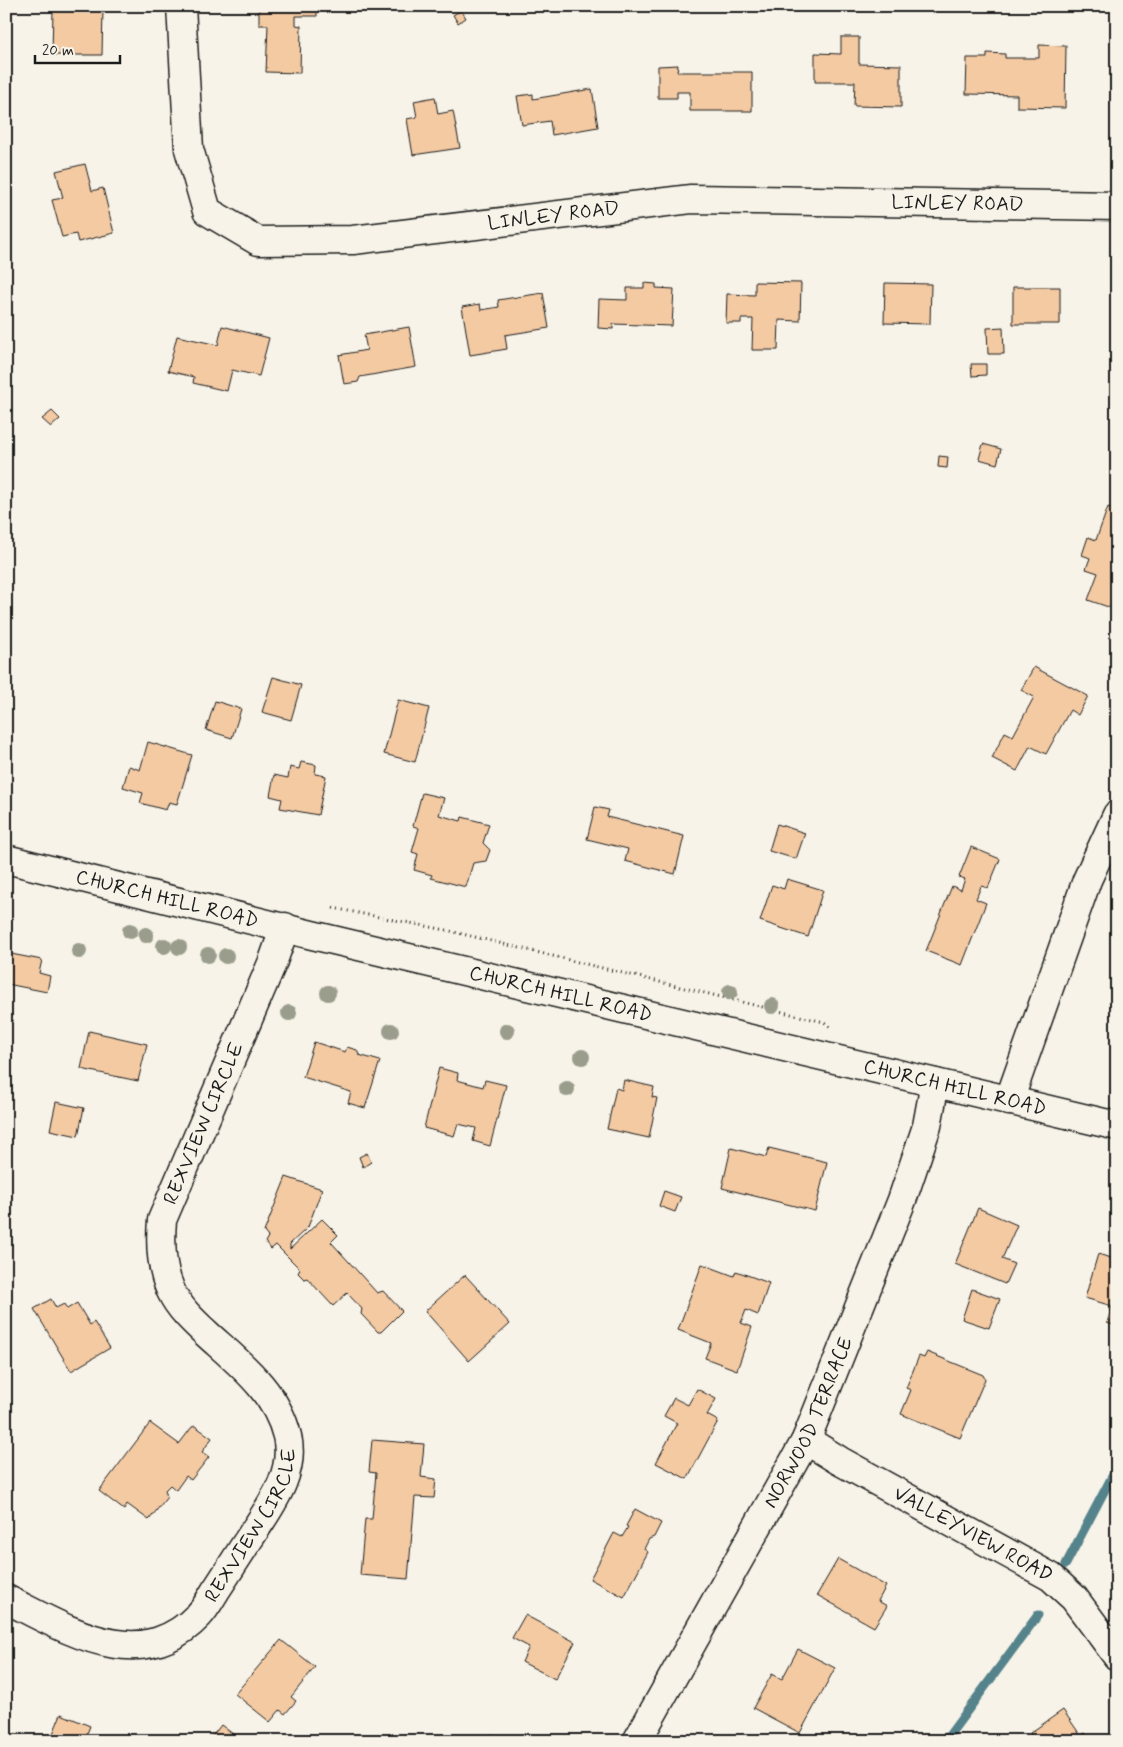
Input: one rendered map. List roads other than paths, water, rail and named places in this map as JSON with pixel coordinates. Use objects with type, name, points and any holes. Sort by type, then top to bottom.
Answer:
[{"type":"street","name":"LINLEY ROAD","points":[[182,6],[189,149],[207,211],[258,242],[352,240],[691,199],[1117,206]]},
{"type":"street","points":[[1009,1101],[1087,880],[1117,815]]},
{"type":"street","name":"CHURCH HILL ROAD","points":[[6,859],[285,928],[1117,1126]]},
{"type":"street","name":"REXVIEW CIRCLE","points":[[6,1599],[75,1633],[98,1642],[138,1645],[168,1637],[181,1631],[201,1613],[280,1490],[288,1459],[287,1438],[271,1397],[256,1379],[184,1311],[171,1291],[163,1266],[160,1241],[162,1220],[269,970],[285,928]]},
{"type":"street","name":"NORWOOD TERRACE","points":[[637,1741],[806,1440],[902,1200],[926,1126],[935,1083]]},
{"type":"street","name":"VALLEYVIEW ROAD","points":[[806,1440],[848,1466],[1051,1577],[1074,1598],[1117,1656]]},
{"type":"waterway","points":[[1066,1564],[1117,1467]]},
{"type":"waterway","points":[[945,1741],[1038,1615]]}]
